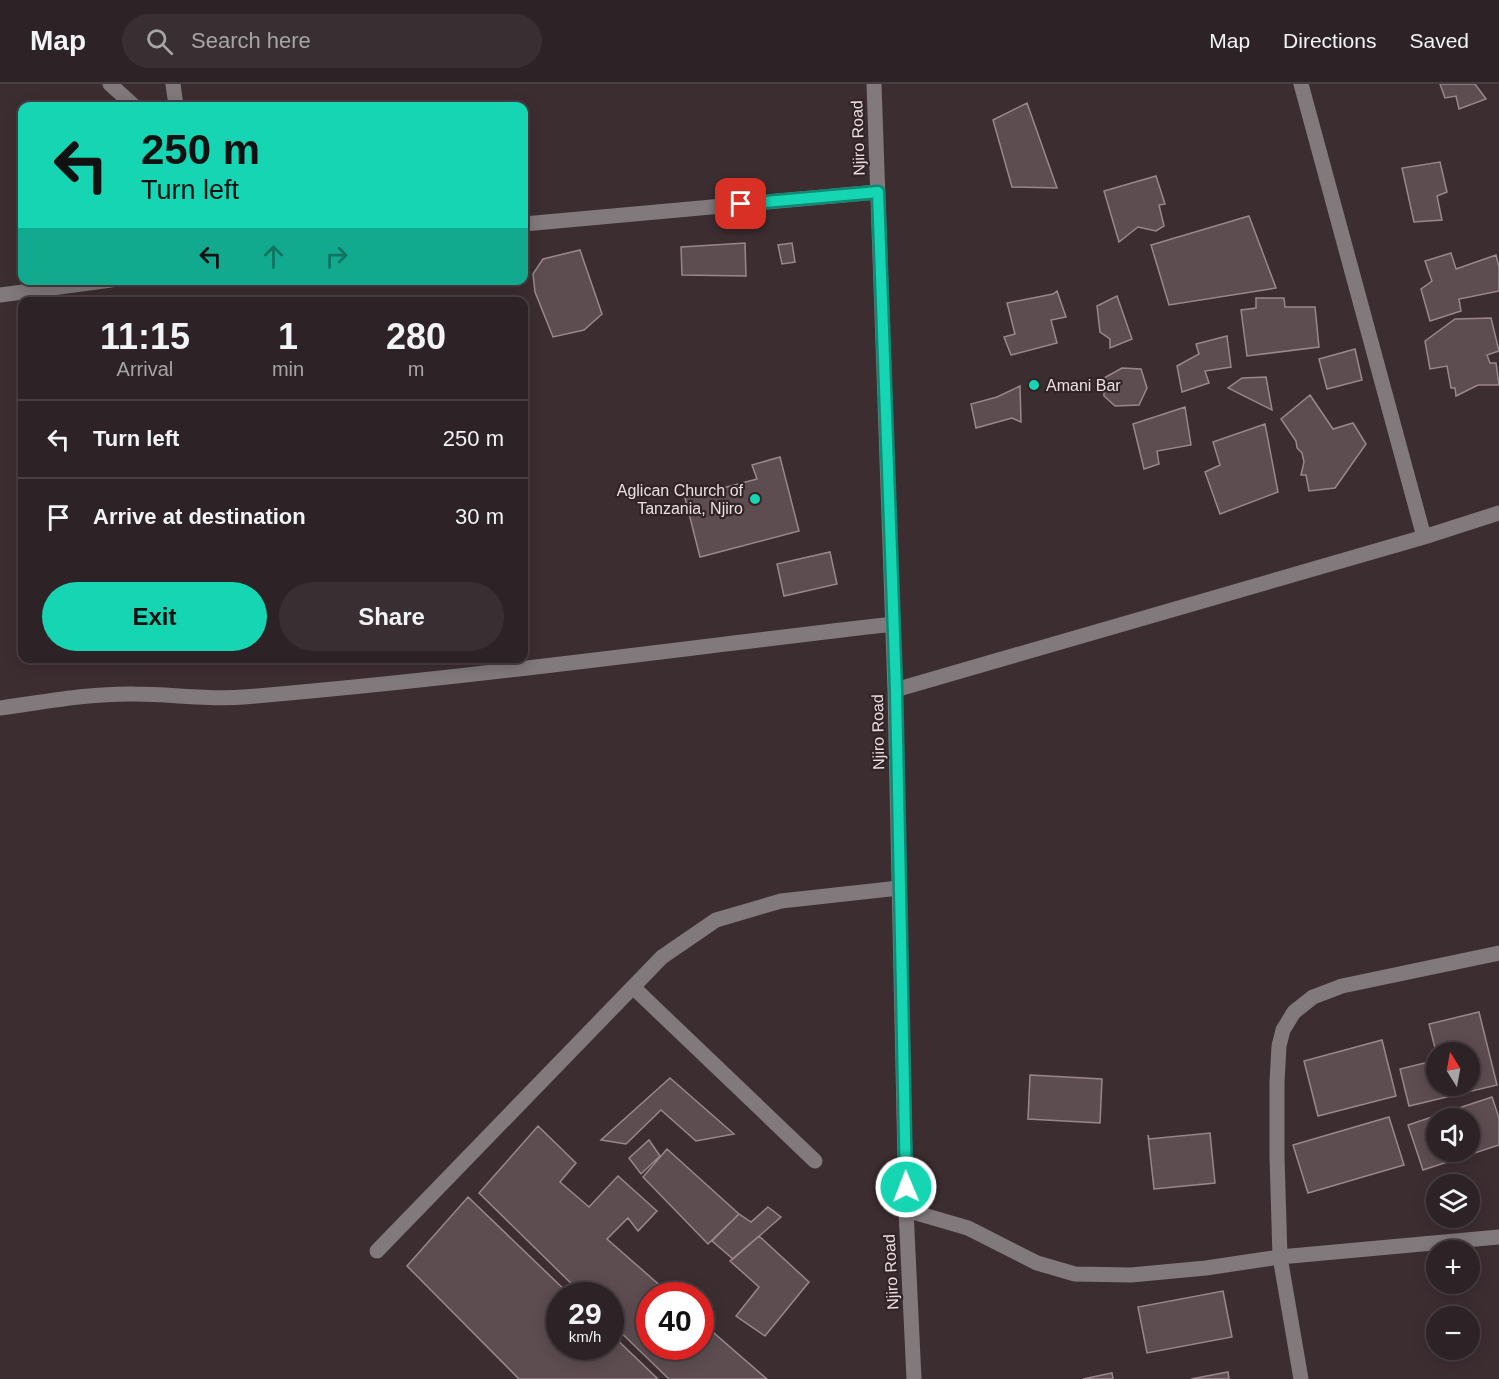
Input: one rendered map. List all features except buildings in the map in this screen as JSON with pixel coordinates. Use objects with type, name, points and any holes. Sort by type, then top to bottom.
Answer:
[{"type":"street","points":[[110,84],[130,102]]},
{"type":"street","points":[[173,84],[175,102]]},
{"type":"street","name":"Njiro Road","points":[[874,84],[896,690],[906,1210],[914,1379]]},
{"type":"street","points":[[1302,84],[1424,537]]},
{"type":"street","points":[[528,224],[878,192]]},
{"type":"street","points":[[0,295],[74,285]]},
{"type":"street","points":[[896,690],[1424,537],[1499,513]]},
{"type":"street","points":[[0,708],[104,694],[241,698],[405,682],[893,624]]},
{"type":"street","points":[[377,1251],[662,957],[716,920],[781,901],[899,888]]},
{"type":"street","points":[[1301,1379],[1280,1257],[1276,1157],[1279,1046],[1283,1030],[1294,1012],[1313,997],[1342,986],[1499,953]]},
{"type":"street","points":[[633,987],[814,1161]]},
{"type":"street","points":[[906,1210],[968,1228],[1037,1263],[1075,1274],[1131,1275],[1206,1268],[1280,1257],[1499,1237]]},
{"type":"place","name":"Amani Bar","points":[[1034,385]]},
{"type":"place","name":"Aglican Church of Tanzania, Njiro","points":[[755,499]]},
{"type":"route","points":[[741,204],[878,192],[896,690],[906,1187]]}]
